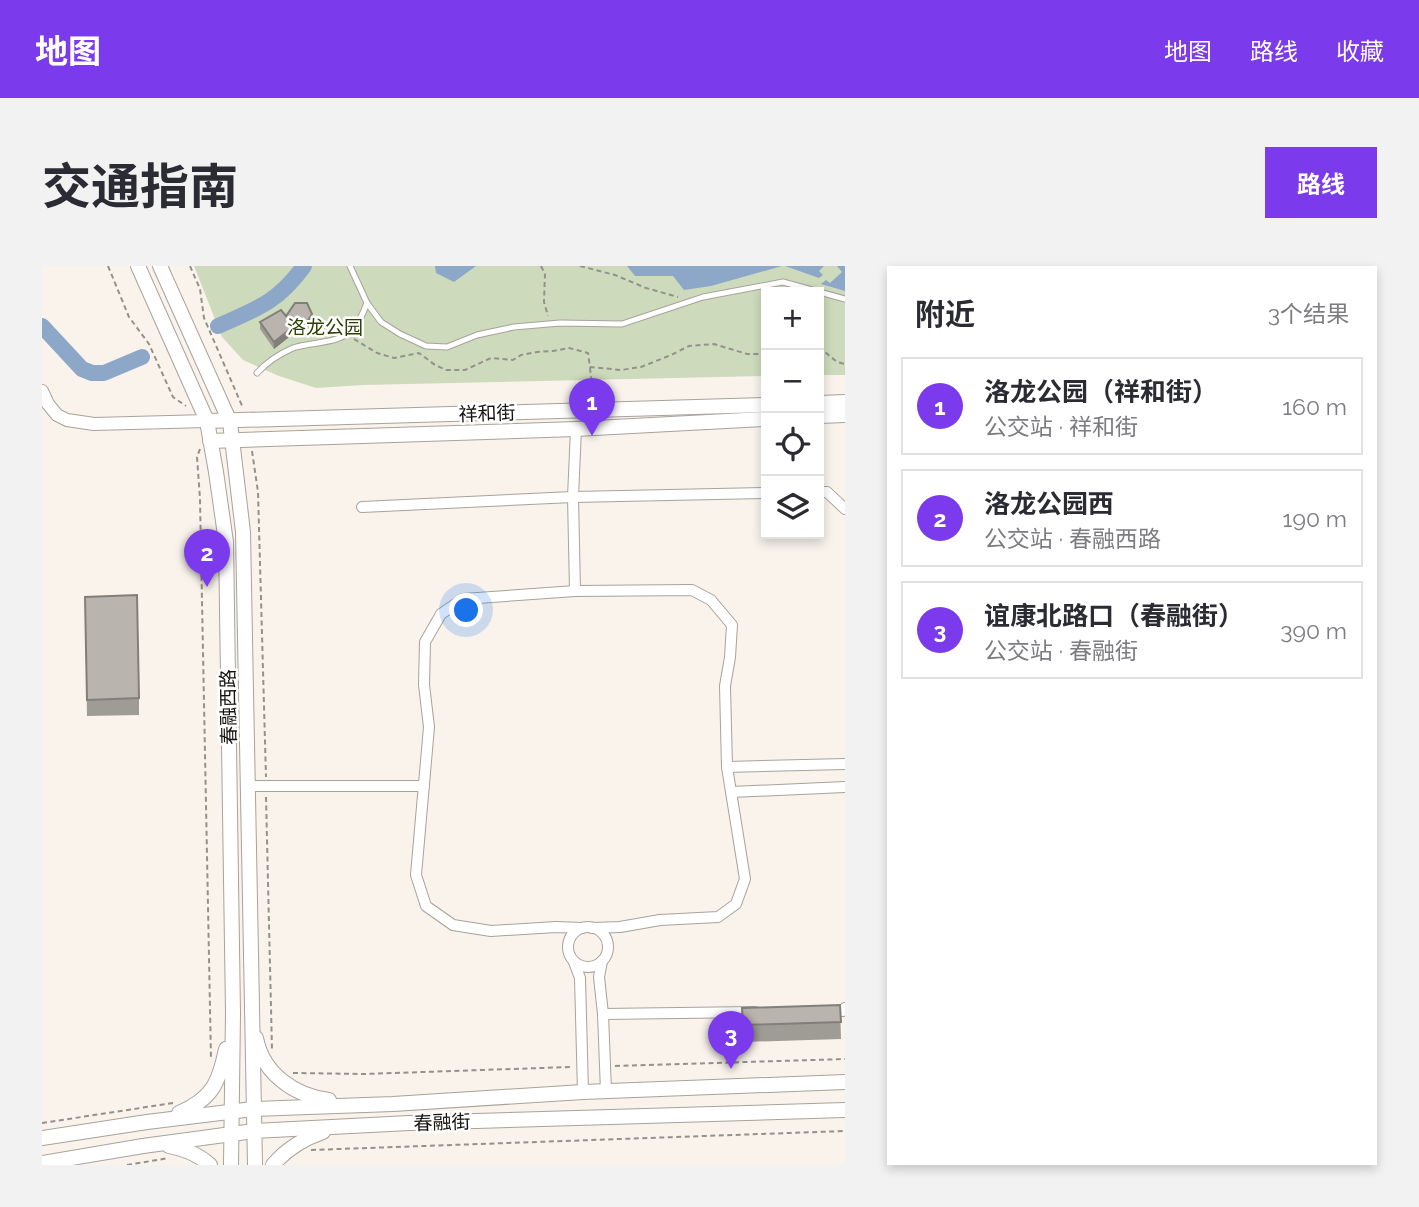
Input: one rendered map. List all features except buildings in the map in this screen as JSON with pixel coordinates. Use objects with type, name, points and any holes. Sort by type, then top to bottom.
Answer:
[{"type":"main road","name":"春融西路","points":[[138,266],[207,421],[205,443],[216,472],[226,542],[233,1013],[231,1165]]},
{"type":"main road","name":"春融西路","points":[[160,266],[230,422],[243,532],[254,1165]]},
{"type":"main road","points":[[824,403],[845,402]]},
{"type":"main road","name":"祥和街","points":[[207,421],[761,405]]},
{"type":"main road","points":[[824,416],[845,415]]},
{"type":"main road","name":"祥和街","points":[[205,443],[761,419]]},
{"type":"main road","points":[[164,1120],[200,1103],[215,1086],[221,1072],[233,1013]]},
{"type":"main road","points":[[252,1014],[258,1046],[273,1073],[293,1089],[311,1097],[329,1100],[393,1104]]},
{"type":"main road","name":"春融街","points":[[42,1138],[254,1109],[845,1082]]},
{"type":"main road","name":"春融街","points":[[42,1163],[254,1131],[409,1123],[845,1110]]},
{"type":"main road","points":[[273,1165],[303,1140],[338,1126]]},
{"type":"main road","points":[[143,1146],[179,1148],[195,1154],[210,1165]]},
{"type":"street","points":[[42,391],[57,415],[66,420],[94,424],[207,421]]},
{"type":"street","points":[[575,591],[573,497],[576,429]]},
{"type":"street","points":[[824,492],[845,509]]},
{"type":"street","points":[[362,507],[573,497],[761,493]]},
{"type":"street","points":[[692,590],[711,600],[732,625],[725,686],[727,767],[745,879],[736,904],[718,917],[660,920],[620,927],[491,931],[453,925],[426,906],[416,875],[429,727],[424,685],[425,642],[441,614],[463,599],[575,591],[692,590]]},
{"type":"street","points":[[727,767],[845,764]]},
{"type":"street","points":[[248,786],[424,786]]},
{"type":"street","points":[[731,792],[845,787]]},
{"type":"street","points":[[556,927],[564,933],[569,943]]},
{"type":"street","points":[[606,1091],[599,977],[607,952],[607,942],[620,927]]},
{"type":"street","points":[[583,1092],[580,978],[569,953],[569,943],[573,934],[587,928],[601,933],[607,942]]},
{"type":"street","points":[[574,962],[588,967],[602,961]]},
{"type":"street","points":[[816,1011],[843,1011],[845,1008]]},
{"type":"street","points":[[603,1014],[763,1012]]},
{"type":"lane","points":[[350,266],[367,303],[381,322],[426,346],[447,347],[477,335],[514,327],[550,323],[622,324],[724,292],[783,282],[845,299]]},
{"type":"lane","points":[[257,373],[278,356],[296,347],[330,341],[347,334],[355,327],[367,303]]},
{"type":"path","points":[[108,266],[129,317],[149,344],[173,397],[190,409]]},
{"type":"path","points":[[190,266],[200,289],[204,318],[249,421]]},
{"type":"path","points":[[541,266],[545,274],[544,302],[550,323]]},
{"type":"path","points":[[580,266],[615,275],[687,302]]},
{"type":"path","points":[[347,334],[377,353],[394,358],[419,353],[446,370],[466,370],[491,358],[513,360],[522,355],[569,348],[588,353],[592,386]]},
{"type":"path","points":[[590,367],[621,370],[641,366],[689,346],[714,344],[747,354],[761,354]]},
{"type":"path","points":[[823,350],[837,362],[845,364]]},
{"type":"path","points":[[250,440],[258,492],[273,1073],[364,1074],[584,1067]]},
{"type":"path","points":[[205,443],[197,457],[211,1065]]},
{"type":"path","points":[[606,1066],[845,1059]]},
{"type":"path","points":[[42,1123],[176,1102]]},
{"type":"path","points":[[328,1149],[845,1131]]},
{"type":"green space","name":"洛龙公园","points":[[194,266],[845,266],[845,375],[824,375],[824,287],[761,287],[761,376],[316,388],[243,360],[222,337]]},
{"type":"water","points":[[435,266],[476,266],[454,282],[436,273]]},
{"type":"water","points":[[627,266],[782,266],[711,286],[684,290],[673,276],[635,276]]},
{"type":"water","points":[[785,266],[824,266],[819,271],[823,275],[819,278]]},
{"type":"water","points":[[837,266],[845,266],[845,291],[821,284],[826,280],[830,283],[842,272]]},
{"type":"waterway","points":[[218,326],[266,303],[285,288],[304,266]]},
{"type":"waterway","points":[[42,326],[82,369],[92,373],[104,373],[142,357]]},
{"type":"place","name":"洛龙公园（祥和街）","points":[[592,436]]},
{"type":"place","name":"洛龙公园西","points":[[207,587]]},
{"type":"place","name":"谊康北路口（春融街）","points":[[731,1069]]}]
